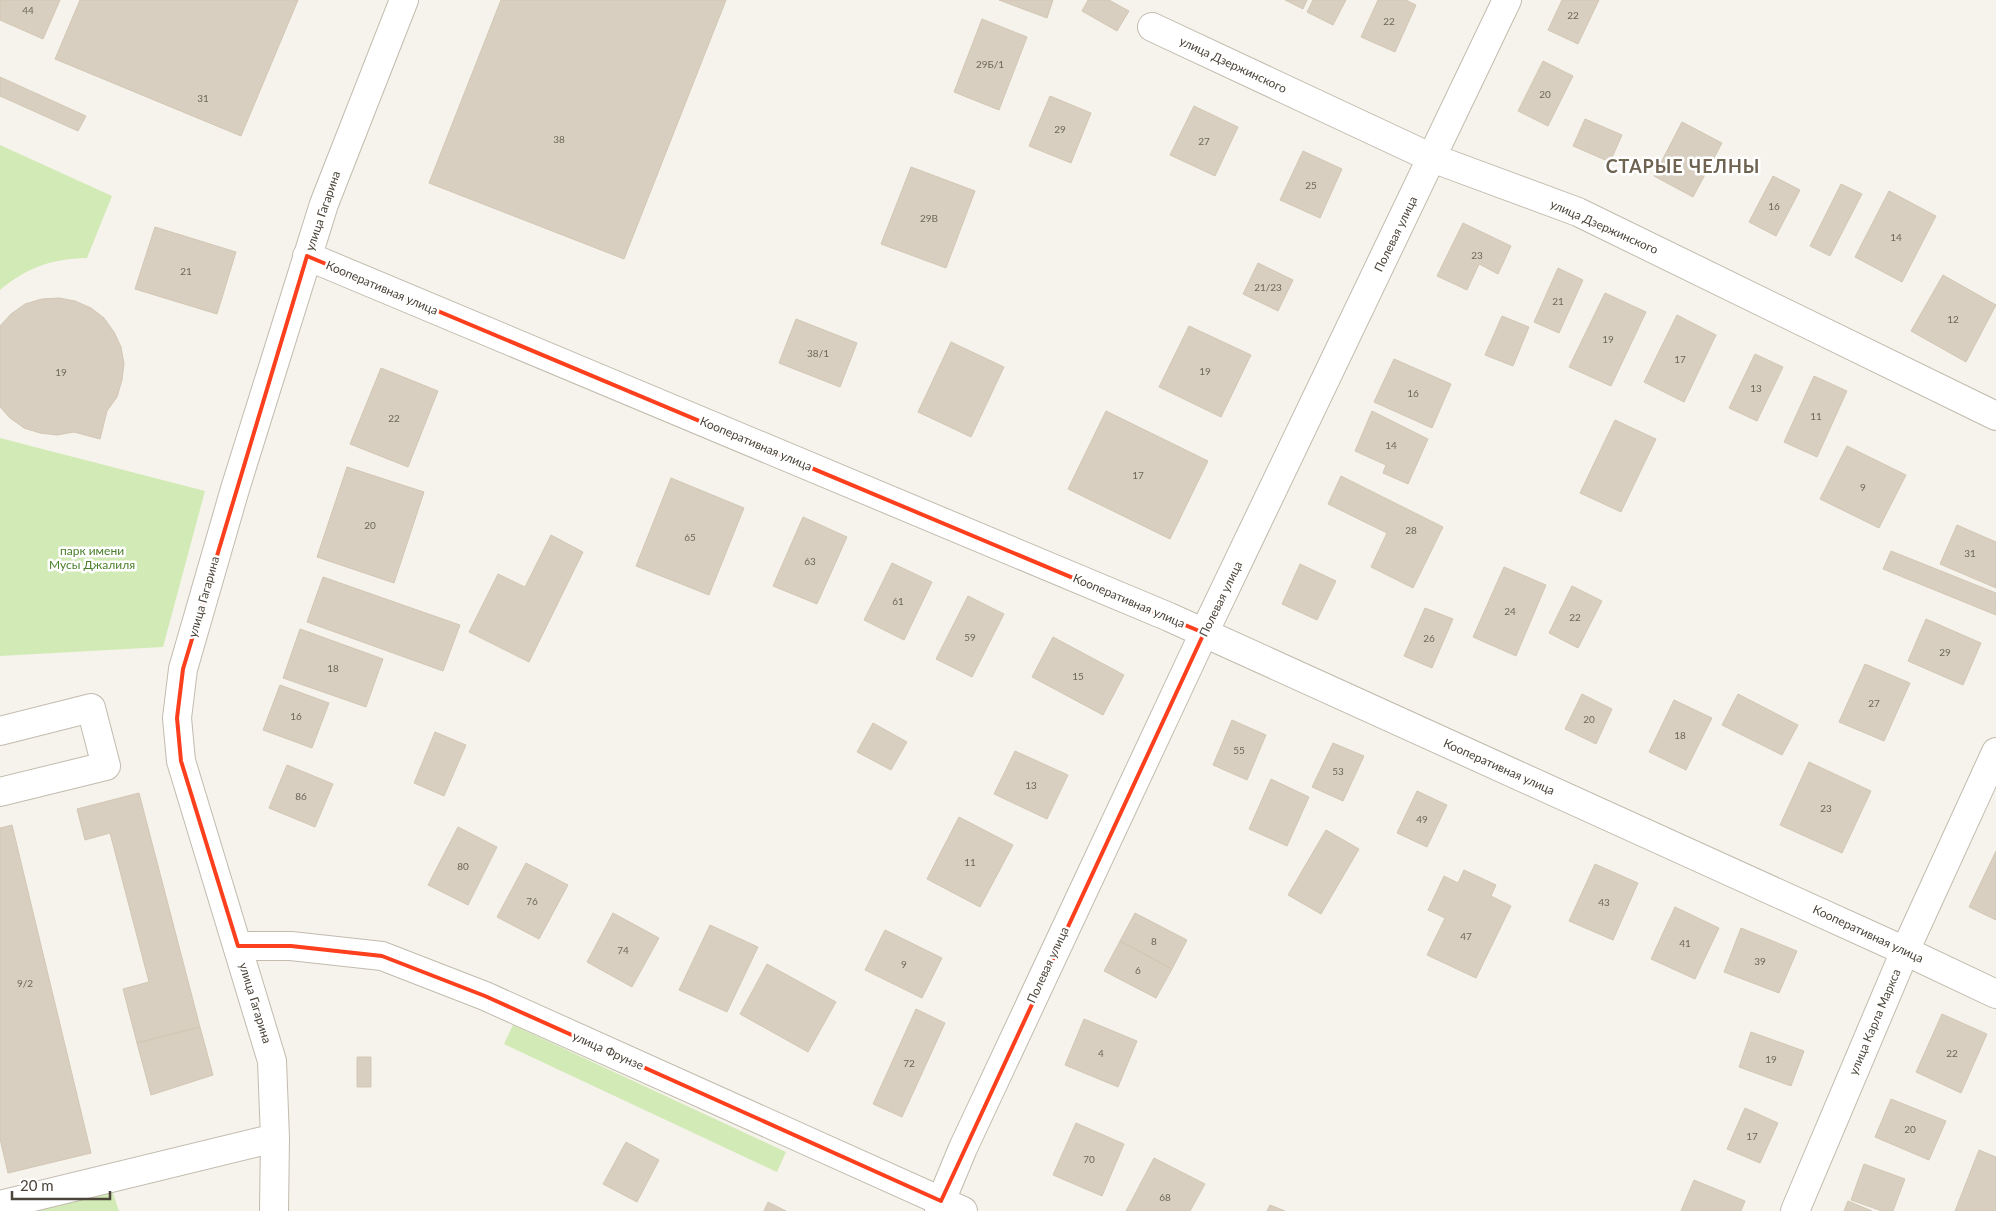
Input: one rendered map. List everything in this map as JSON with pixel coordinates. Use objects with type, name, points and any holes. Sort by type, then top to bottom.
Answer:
[{"type":"street","name":"улица Гагарина","points":[[274,1211],[275,1138],[272,1062],[181,761],[177,718],[183,669],[232,498],[307,256],[324,204],[404,0]]},
{"type":"street","name":"Полевая улица","points":[[948,1208],[963,1148],[1204,634],[1507,0]]},
{"type":"street","name":"улица Дзержинского","points":[[1152,27],[1432,158],[1578,212],[1996,416]]},
{"type":"street","name":"Кооперативная улица","points":[[307,256],[1204,634],[1996,994]]},
{"type":"street","points":[[0,731],[91,708],[106,766],[0,792]]},
{"type":"street","name":"улица Карла Маркса","points":[[1794,1211],[1905,951],[1996,752]]},
{"type":"street","name":"улица Фрунзе","points":[[238,946],[290,946],[382,956],[485,996],[948,1208]]},
{"type":"street","points":[[0,1205],[275,1138]]},
{"type":"highlighted area","points":[[307,256],[1204,633],[941,1201],[485,996],[382,956],[291,946],[238,946],[181,761],[177,718],[183,669]]},
{"type":"green space","points":[[0,145],[112,196],[87,258],[62,260],[40,266],[20,275],[0,290]]},
{"type":"green space","name":"парк имени Мусы Джалиля","points":[[0,438],[205,491],[163,647],[0,656]]},
{"type":"green space","points":[[513,1025],[786,1152],[777,1172],[504,1044]]},
{"type":"green space","points":[[111,1187],[119,1211],[13,1211]]},
{"type":"building","points":[[0,0],[60,0],[43,39],[0,20]]},
{"type":"building","points":[[80,0],[298,0],[241,136],[55,59]]},
{"type":"building","points":[[501,0],[726,0],[624,259],[429,183]]},
{"type":"building","points":[[999,0],[1053,0],[1047,18]]},
{"type":"building","points":[[1088,0],[1109,0],[1129,11],[1117,31],[1082,11]]},
{"type":"building","points":[[1285,0],[1307,0],[1303,9]]},
{"type":"building","points":[[1313,0],[1346,0],[1333,25],[1307,12]]},
{"type":"building","points":[[1378,0],[1406,0],[1416,5],[1395,52],[1361,37]]},
{"type":"building","points":[[1562,0],[1599,0],[1578,44],[1548,30]]},
{"type":"building","points":[[982,19],[1027,37],[999,110],[954,92]]},
{"type":"building","points":[[1543,61],[1573,76],[1548,126],[1518,111]]},
{"type":"building","points":[[0,77],[86,116],[78,131],[0,96]]},
{"type":"building","points":[[1050,96],[1091,113],[1071,163],[1029,146]]},
{"type":"building","points":[[1194,106],[1238,127],[1215,176],[1170,155]]},
{"type":"building","points":[[1585,119],[1622,135],[1610,162],[1573,146]]},
{"type":"building","points":[[1682,122],[1722,143],[1693,197],[1654,176]]},
{"type":"building","points":[[1303,151],[1342,169],[1320,218],[1280,200]]},
{"type":"building","points":[[911,167],[975,191],[946,268],[881,244]]},
{"type":"building","points":[[1773,176],[1800,190],[1776,236],[1749,222]]},
{"type":"building","points":[[1841,184],[1862,194],[1830,256],[1810,246]]},
{"type":"building","points":[[1889,191],[1936,216],[1902,282],[1855,257]]},
{"type":"building","points":[[1463,223],[1511,246],[1498,274],[1479,264],[1467,290],[1437,276]]},
{"type":"building","points":[[155,227],[236,252],[217,314],[135,289]]},
{"type":"building","points":[[1258,263],[1293,280],[1278,311],[1243,294]]},
{"type":"building","points":[[1558,268],[1583,280],[1559,333],[1534,322]]},
{"type":"building","points":[[1943,275],[1996,305],[1966,362],[1911,331]]},
{"type":"building","points":[[1605,293],[1646,312],[1611,386],[1569,367]]},
{"type":"building","points":[[59,298],[75,301],[91,308],[104,318],[114,332],[121,347],[124,364],[122,380],[117,397],[107,411],[100,439],[74,432],[57,435],[40,433],[24,428],[10,418],[0,407],[0,326],[11,314],[25,304],[42,299]]},
{"type":"building","points":[[1677,315],[1716,335],[1684,402],[1644,382]]},
{"type":"building","points":[[1502,316],[1529,327],[1513,366],[1485,355]]},
{"type":"building","points":[[796,319],[857,343],[840,387],[779,363]]},
{"type":"building","points":[[1189,326],[1251,355],[1221,417],[1159,387]]},
{"type":"building","points":[[951,342],[1004,367],[971,437],[918,412]]},
{"type":"building","points":[[1755,354],[1783,367],[1757,421],[1729,408]]},
{"type":"building","points":[[1394,359],[1451,384],[1432,428],[1374,402]]},
{"type":"building","points":[[381,368],[438,391],[408,467],[350,444]]},
{"type":"building","points":[[1814,376],[1847,391],[1817,457],[1784,442]]},
{"type":"building","points":[[1106,411],[1208,461],[1170,539],[1068,489]]},
{"type":"building","points":[[1372,411],[1428,439],[1408,484],[1383,473],[1386,465],[1355,451]]},
{"type":"building","points":[[1615,420],[1656,439],[1621,512],[1580,493]]},
{"type":"building","points":[[1847,446],[1906,475],[1879,528],[1820,499]]},
{"type":"building","points":[[347,467],[424,492],[394,583],[317,557]]},
{"type":"building","points":[[1341,476],[1443,527],[1413,588],[1371,567],[1387,533],[1328,504]]},
{"type":"building","points":[[671,478],[744,508],[709,595],[636,566]]},
{"type":"building","points":[[803,517],[847,537],[817,604],[773,586]]},
{"type":"building","points":[[1957,525],[1996,542],[1996,588],[1940,564]]},
{"type":"building","points":[[551,535],[583,552],[529,662],[469,632],[498,574],[525,587]]},
{"type":"building","points":[[1891,551],[1996,593],[1996,615],[1883,569]]},
{"type":"building","points":[[892,563],[932,582],[904,640],[864,620]]},
{"type":"building","points":[[1300,564],[1336,581],[1317,620],[1282,604]]},
{"type":"building","points":[[1504,567],[1546,585],[1516,656],[1473,637]]},
{"type":"building","points":[[323,577],[460,625],[443,671],[307,622]]},
{"type":"building","points":[[1572,586],[1602,601],[1578,648],[1549,633]]},
{"type":"building","points":[[968,596],[1004,614],[972,677],[936,659]]},
{"type":"building","points":[[1425,608],[1453,619],[1432,668],[1404,656]]},
{"type":"building","points":[[1926,619],[1981,643],[1963,685],[1908,661]]},
{"type":"building","points":[[300,629],[383,659],[366,707],[283,678]]},
{"type":"building","points":[[1053,637],[1124,675],[1103,715],[1032,677]]},
{"type":"building","points":[[1865,664],[1910,683],[1884,741],[1839,722]]},
{"type":"building","points":[[280,685],[329,703],[312,748],[263,730]]},
{"type":"building","points":[[1582,694],[1612,709],[1596,744],[1565,729]]},
{"type":"building","points":[[1738,694],[1798,725],[1782,755],[1722,725]]},
{"type":"building","points":[[1674,700],[1712,718],[1686,770],[1649,752]]},
{"type":"building","points":[[1232,720],[1266,735],[1247,780],[1213,765]]},
{"type":"building","points":[[873,723],[907,742],[891,770],[857,752]]},
{"type":"building","points":[[435,732],[466,745],[444,796],[414,783]]},
{"type":"building","points":[[1333,743],[1364,756],[1343,801],[1312,787]]},
{"type":"building","points":[[1015,751],[1068,775],[1047,819],[994,794]]},
{"type":"building","points":[[1809,762],[1871,791],[1842,853],[1780,825]]},
{"type":"building","points":[[287,765],[333,784],[315,827],[269,808]]},
{"type":"building","points":[[1271,779],[1309,797],[1287,846],[1249,829]]},
{"type":"building","points":[[1417,791],[1447,805],[1427,847],[1397,833]]},
{"type":"building","points":[[139,793],[200,1027],[137,1043],[123,989],[149,982],[110,833],[85,840],[77,809]]},
{"type":"building","points":[[959,817],[1013,845],[980,907],[927,879]]},
{"type":"building","points":[[12,825],[91,1153],[8,1173],[0,1139],[0,828]]},
{"type":"building","points":[[458,827],[497,847],[468,905],[428,885]]},
{"type":"building","points":[[1326,830],[1359,849],[1321,914],[1288,895]]},
{"type":"building","points":[[1996,851],[1996,920],[1969,907]]},
{"type":"building","points":[[526,863],[568,885],[539,939],[497,917]]},
{"type":"building","points":[[1595,864],[1638,883],[1613,940],[1569,921]]},
{"type":"building","points":[[1464,870],[1496,885],[1491,896],[1511,906],[1476,978],[1427,955],[1445,918],[1428,910],[1444,876],[1458,883]]},
{"type":"building","points":[[1675,907],[1719,928],[1695,979],[1651,959]]},
{"type":"building","points":[[613,913],[659,938],[632,987],[587,962]]},
{"type":"building","points":[[1135,913],[1187,940],[1172,969],[1120,941]]},
{"type":"building","points":[[710,925],[758,947],[727,1012],[679,990]]},
{"type":"building","points":[[1741,928],[1797,951],[1779,993],[1724,972]]},
{"type":"building","points":[[885,930],[942,958],[922,998],[865,970]]},
{"type":"building","points":[[1120,941],[1172,969],[1156,998],[1104,971]]},
{"type":"building","points":[[767,964],[836,1002],[808,1052],[740,1014]]},
{"type":"building","points":[[916,1009],[945,1023],[902,1117],[873,1104]]},
{"type":"building","points":[[1942,1014],[1987,1034],[1961,1093],[1916,1072]]},
{"type":"building","points":[[1084,1019],[1137,1041],[1118,1087],[1065,1065]]},
{"type":"building","points":[[200,1027],[213,1075],[151,1095],[137,1043]]},
{"type":"building","points":[[1751,1032],[1804,1051],[1791,1086],[1739,1067]]},
{"type":"building","points":[[357,1057],[371,1057],[371,1087],[357,1087]]},
{"type":"building","points":[[1891,1099],[1946,1121],[1929,1160],[1875,1137]]},
{"type":"building","points":[[1745,1108],[1778,1123],[1760,1163],[1727,1149]]},
{"type":"building","points":[[1076,1123],[1124,1144],[1102,1196],[1053,1175]]},
{"type":"building","points":[[626,1142],[659,1160],[637,1202],[603,1184]]},
{"type":"building","points":[[1979,1150],[1996,1157],[1996,1211],[1955,1211]]},
{"type":"building","points":[[1154,1158],[1205,1184],[1190,1211],[1126,1211]]},
{"type":"building","points":[[1864,1164],[1905,1179],[1893,1211],[1882,1211],[1851,1200]]},
{"type":"building","points":[[1694,1180],[1745,1201],[1741,1211],[1681,1211]]},
{"type":"building","points":[[1848,1201],[1872,1211],[1844,1211]]},
{"type":"building","points":[[768,1202],[786,1211],[764,1211]]},
{"type":"building","points":[[1270,1205],[1285,1211],[1267,1211]]},
{"type":"district","name":"СТАРЫЕ ЧЕЛНЫ","points":[[1683,167]]}]
